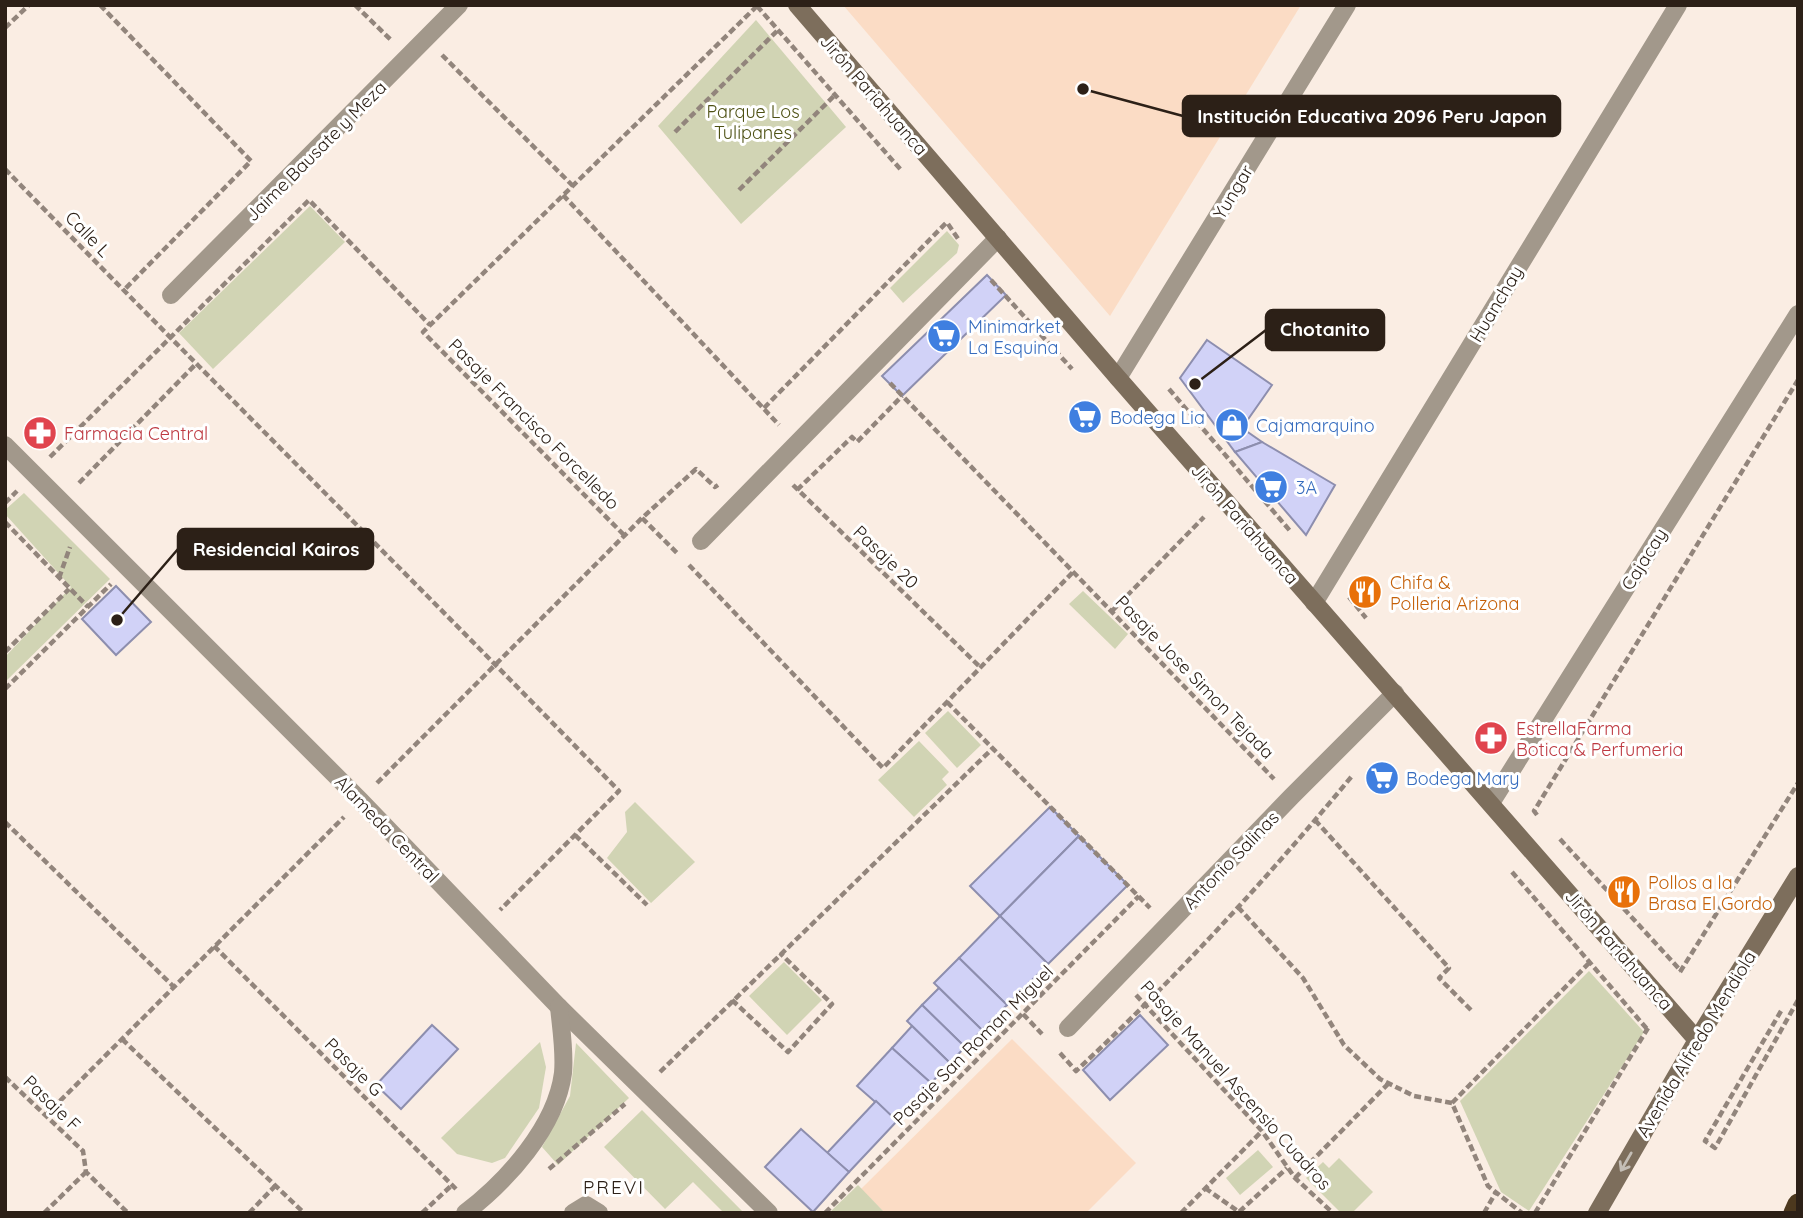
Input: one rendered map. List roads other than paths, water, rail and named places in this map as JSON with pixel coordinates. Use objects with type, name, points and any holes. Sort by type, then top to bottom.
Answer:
[{"type":"highway","points":[[1794,1213],[1798,1204]]},
{"type":"street","name":"Jaime Bausate y Meza","points":[[171,295],[459,5]]},
{"type":"street","name":"Jirón Pariahuanca","points":[[797,5],[1118,378],[1697,1040]]},
{"type":"street","name":"Yungar","points":[[1118,378],[1347,5]]},
{"type":"street","name":"Huanchay","points":[[1314,603],[1678,5]]},
{"type":"street","points":[[701,541],[998,238]]},
{"type":"street","name":"Cajacay","points":[[1491,803],[1798,314]]},
{"type":"street","name":"Alameda Central","points":[[5,445],[360,800],[559,1007],[769,1213]]},
{"type":"street","name":"Antonio Salinas","points":[[1068,1028],[1395,693]]},
{"type":"street","name":"Avenida Alfredo Mendiola","points":[[1597,1213],[1697,1040],[1798,876]]},
{"type":"street","points":[[472,1211],[538,1139],[557,1101],[563,1071],[559,1007]]},
{"type":"street","points":[[573,1213],[586,1205],[599,1213]]},
{"type":"place","name":"Institución Educativa 2096 Peru Japon","points":[[1083,89]]},
{"type":"place","name":"Minimarket La Esquina","points":[[944,336]]},
{"type":"place","name":"Chotanito","points":[[1195,384]]},
{"type":"place","name":"Bodega Lia","points":[[1085,417]]},
{"type":"place","name":"Cajamarquino","points":[[1232,425]]},
{"type":"place","name":"Farmacia Central","points":[[40,433]]},
{"type":"place","name":"3A","points":[[1271,487]]},
{"type":"place","name":"Chifa & Polleria Arizona","points":[[1365,592]]},
{"type":"place","name":"Residencial Kairos","points":[[117,620]]},
{"type":"place","name":"EstrellaFarma Botica & Perfumeria","points":[[1491,738]]},
{"type":"place","name":"Bodega Mary","points":[[1382,778]]},
{"type":"place","name":"Pollos a la Brasa El Gordo","points":[[1624,892]]},
{"type":"district","name":"PREVI","points":[[614,1187]]},
{"type":"park label","name":"Parque Los Tulipanes","points":[[753,121]]}]
